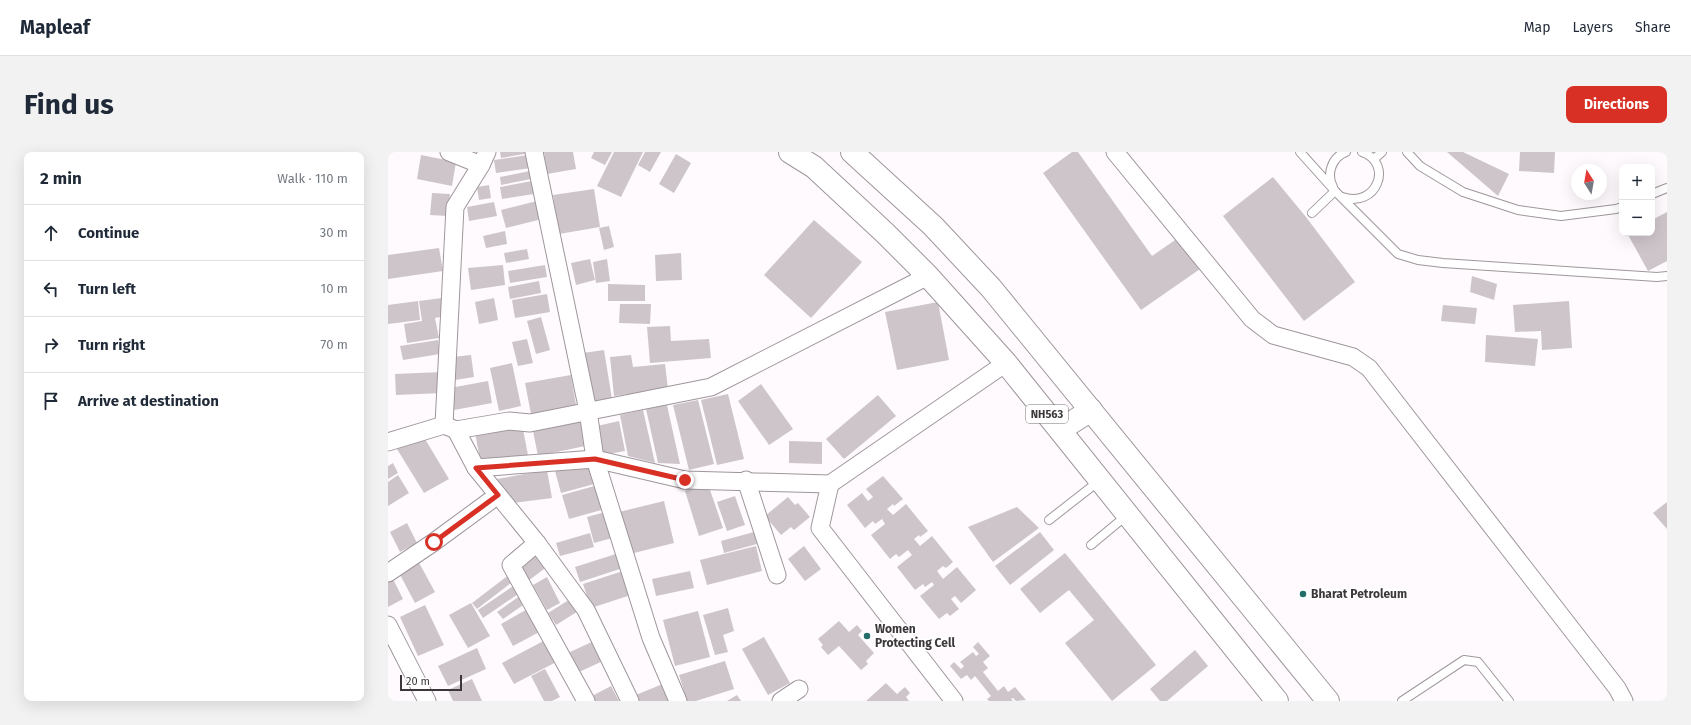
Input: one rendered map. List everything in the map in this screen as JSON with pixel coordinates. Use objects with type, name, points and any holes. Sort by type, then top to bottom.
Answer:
[{"type":"highway","name":"NH563","points":[[790,152],[814,167],[885,233],[928,276],[1006,363],[1277,701]]},
{"type":"highway","name":"NH563","points":[[852,152],[933,226],[991,288],[1328,701]]},
{"type":"highway","points":[[1060,430],[1091,410]]},
{"type":"street","points":[[449,152],[484,158],[454,207],[450,428],[476,468],[537,543],[586,610],[630,701]]},
{"type":"street","points":[[534,152],[588,411],[595,459],[651,638],[678,701]]},
{"type":"street","points":[[1115,152],[1252,319],[1273,335],[1353,357],[1369,368],[1617,688],[1624,701]]},
{"type":"street","points":[[388,442],[450,428],[509,421],[530,423],[712,387],[928,276]]},
{"type":"street","points":[[476,468],[595,459],[685,480],[746,480],[830,484],[1006,363]]},
{"type":"street","points":[[746,480],[777,575]]},
{"type":"street","points":[[830,484],[820,528],[954,701]]},
{"type":"street","points":[[388,573],[434,542],[498,495]]},
{"type":"street","points":[[537,543],[511,565],[586,701]]},
{"type":"street","points":[[388,625],[427,701]]},
{"type":"street","points":[[781,701],[799,689]]},
{"type":"lane","points":[[1300,152],[1335,191],[1398,254],[1418,260],[1657,277],[1667,276]]},
{"type":"lane","points":[[1346,152],[1335,159],[1331,166],[1331,183],[1335,191],[1341,196],[1350,199],[1366,197],[1378,184],[1378,167],[1374,159],[1362,152]]},
{"type":"lane","points":[[1374,159],[1382,152]]},
{"type":"lane","points":[[1406,152],[1420,166],[1463,192],[1518,210],[1561,216],[1619,208]]},
{"type":"lane","points":[[1655,193],[1667,188]]},
{"type":"lane","points":[[1312,213],[1335,191]]},
{"type":"lane","points":[[1049,520],[1100,480]]},
{"type":"lane","points":[[1091,545],[1128,515]]},
{"type":"lane","points":[[1402,701],[1464,660],[1478,662],[1509,701]]},
{"type":"building","points":[[500,152],[530,152],[530,153],[501,158]]},
{"type":"building","points":[[544,152],[573,152],[576,169],[547,174]]},
{"type":"building","points":[[594,152],[612,152],[605,165],[591,158]]},
{"type":"building","points":[[614,152],[643,152],[621,197],[597,186]]},
{"type":"building","points":[[645,152],[661,152],[650,172],[638,165]]},
{"type":"building","points":[[1072,152],[1078,152],[1152,256],[1178,238],[1200,269],[1141,310],[1043,173]]},
{"type":"building","points":[[1447,152],[1463,152],[1509,174],[1498,196]]},
{"type":"building","points":[[1520,152],[1555,152],[1554,173],[1519,171]]},
{"type":"building","points":[[676,154],[691,163],[674,193],[659,184]]},
{"type":"building","points":[[421,155],[456,162],[452,186],[417,179]]},
{"type":"building","points":[[528,155],[531,168],[496,173],[494,160]]},
{"type":"building","points":[[530,171],[531,179],[501,185],[500,177]]},
{"type":"building","points":[[1273,177],[1306,217],[1355,282],[1304,321],[1223,216]]},
{"type":"building","points":[[532,181],[534,194],[502,199],[500,187]]},
{"type":"building","points":[[489,185],[491,198],[479,200],[477,187]]},
{"type":"building","points":[[594,189],[600,227],[559,234],[553,195]]},
{"type":"building","points":[[432,193],[450,194],[448,216],[430,215]]},
{"type":"building","points":[[537,201],[542,219],[506,228],[501,210]]},
{"type":"building","points":[[494,202],[497,216],[469,221],[467,207]]},
{"type":"building","points":[[1667,212],[1667,261],[1648,271],[1629,236],[1655,236],[1655,218]]},
{"type":"building","points":[[814,220],[862,262],[811,318],[764,275]]},
{"type":"building","points":[[609,226],[614,247],[604,250],[599,228]]},
{"type":"building","points":[[505,231],[507,244],[486,248],[483,236]]},
{"type":"building","points":[[439,248],[443,271],[388,279],[388,255]]},
{"type":"building","points":[[527,249],[529,259],[506,263],[504,253]]},
{"type":"building","points":[[681,253],[682,280],[656,281],[655,255]]},
{"type":"building","points":[[590,259],[595,280],[576,285],[571,263]]},
{"type":"building","points":[[607,259],[610,281],[596,283],[593,262]]},
{"type":"building","points":[[503,265],[505,285],[471,290],[468,268]]},
{"type":"building","points":[[545,265],[547,277],[510,283],[508,271]]},
{"type":"building","points":[[1472,276],[1497,284],[1494,300],[1470,292]]},
{"type":"building","points":[[539,281],[541,293],[510,299],[508,287]]},
{"type":"building","points":[[608,284],[645,285],[645,301],[608,301]]},
{"type":"building","points":[[547,294],[550,312],[515,318],[512,300]]},
{"type":"building","points":[[442,298],[445,316],[435,318],[439,338],[407,343],[404,324],[422,321],[419,301]]},
{"type":"building","points":[[494,298],[498,320],[479,324],[475,302]]},
{"type":"building","points":[[418,301],[420,320],[388,324],[388,305]]},
{"type":"building","points":[[1569,301],[1572,348],[1542,350],[1541,331],[1515,332],[1513,305]]},
{"type":"building","points":[[938,302],[949,360],[897,370],[885,312]]},
{"type":"building","points":[[620,304],[651,304],[650,324],[619,323]]},
{"type":"building","points":[[1443,305],[1477,308],[1475,324],[1441,321]]},
{"type":"building","points":[[541,317],[550,350],[536,354],[527,321]]},
{"type":"building","points":[[670,326],[671,341],[709,339],[711,358],[650,363],[647,327]]},
{"type":"building","points":[[1486,335],[1538,339],[1535,366],[1485,362]]},
{"type":"building","points":[[527,339],[533,363],[518,366],[512,342]]},
{"type":"building","points":[[438,340],[440,354],[403,360],[400,346]]},
{"type":"building","points":[[604,350],[612,399],[591,402],[583,353]]},
{"type":"building","points":[[471,355],[474,377],[455,380],[452,357]]},
{"type":"building","points":[[631,355],[633,367],[665,364],[668,389],[614,396],[610,357]]},
{"type":"building","points":[[512,363],[521,406],[499,411],[490,368]]},
{"type":"building","points":[[442,372],[443,393],[396,395],[395,374]]},
{"type":"building","points":[[571,375],[577,411],[532,419],[525,383]]},
{"type":"building","points":[[488,381],[492,403],[454,410],[450,388]]},
{"type":"building","points":[[761,384],[793,429],[769,445],[738,401]]},
{"type":"building","points":[[728,394],[744,459],[717,465],[701,400]]},
{"type":"building","points":[[878,395],[896,416],[844,459],[826,439]]},
{"type":"building","points":[[698,400],[714,464],[689,470],[673,405]]},
{"type":"building","points":[[667,405],[680,464],[658,463],[646,409]]},
{"type":"building","points":[[643,410],[655,463],[628,456],[620,415]]},
{"type":"building","points":[[580,421],[585,446],[538,456],[533,431]]},
{"type":"building","points":[[619,421],[625,451],[603,455],[597,426]]},
{"type":"building","points":[[522,424],[528,455],[481,464],[475,433]]},
{"type":"building","points":[[422,434],[449,479],[424,493],[397,449]]},
{"type":"building","points":[[789,441],[822,442],[822,464],[789,463]]},
{"type":"building","points":[[592,461],[598,483],[561,493],[555,471]]},
{"type":"building","points":[[393,463],[398,473],[388,479],[388,466]]},
{"type":"building","points":[[547,470],[552,498],[513,503],[497,479]]},
{"type":"building","points":[[398,475],[409,493],[388,506],[388,482]]},
{"type":"building","points":[[883,476],[903,499],[887,509],[893,515],[906,504],[928,531],[920,537],[919,535],[914,539],[920,546],[932,536],[953,562],[946,568],[943,566],[937,571],[943,579],[957,567],[976,590],[961,603],[955,596],[951,599],[959,609],[950,616],[947,613],[939,619],[920,596],[934,585],[932,582],[925,587],[923,584],[915,590],[897,567],[912,555],[908,550],[899,557],[896,554],[890,559],[871,535],[885,524],[882,519],[875,524],[873,521],[865,528],[847,505],[862,493],[868,501],[873,497],[866,489]]},
{"type":"building","points":[[708,484],[723,528],[699,536],[685,491]]},
{"type":"building","points":[[598,485],[605,509],[569,519],[562,495]]},
{"type":"building","points":[[735,496],[745,525],[727,531],[717,502]]},
{"type":"building","points":[[788,497],[795,505],[798,503],[810,517],[794,530],[791,527],[781,535],[765,516]]},
{"type":"building","points":[[664,501],[674,543],[630,554],[619,512]]},
{"type":"building","points":[[1667,502],[1667,529],[1653,513]]},
{"type":"building","points":[[1017,507],[1039,528],[993,562],[968,527]]},
{"type":"building","points":[[609,511],[616,537],[594,543],[587,517]]},
{"type":"building","points":[[407,523],[417,543],[400,552],[390,532]]},
{"type":"building","points":[[754,532],[757,544],[724,553],[721,541]]},
{"type":"building","points":[[1040,532],[1054,550],[1010,585],[995,566]]},
{"type":"building","points":[[590,533],[594,547],[560,556],[556,543]]},
{"type":"building","points":[[756,546],[762,571],[707,585],[700,560]]},
{"type":"building","points":[[804,546],[821,569],[805,581],[788,559]]},
{"type":"building","points":[[538,553],[548,566],[528,581],[519,568]]},
{"type":"building","points":[[619,553],[623,568],[580,582],[575,567]]},
{"type":"building","points":[[1065,553],[1156,665],[1112,701],[1065,643],[1094,620],[1069,590],[1040,613],[1020,589]]},
{"type":"building","points":[[417,559],[435,592],[415,603],[397,569]]},
{"type":"building","points":[[626,570],[634,594],[591,608],[583,584]]},
{"type":"building","points":[[690,571],[694,588],[656,596],[652,579]]},
{"type":"building","points":[[510,574],[515,580],[477,609],[472,603]]},
{"type":"building","points":[[392,577],[403,599],[388,607],[388,579]]},
{"type":"building","points":[[547,577],[560,603],[547,610],[533,585]]},
{"type":"building","points":[[519,582],[524,590],[483,618],[478,610]]},
{"type":"building","points":[[524,593],[529,601],[503,619],[497,612]]},
{"type":"building","points":[[572,598],[580,610],[556,625],[548,613]]},
{"type":"building","points":[[471,603],[490,636],[468,648],[449,615]]},
{"type":"building","points":[[425,605],[444,645],[418,656],[400,617]]},
{"type":"building","points":[[531,607],[543,630],[513,646],[501,624]]},
{"type":"building","points":[[728,608],[734,631],[723,635],[728,652],[715,655],[703,615]]},
{"type":"building","points":[[698,611],[710,657],[675,666],[663,620]]},
{"type":"building","points":[[839,621],[849,632],[857,625],[862,631],[858,635],[874,653],[866,661],[868,664],[861,670],[839,646],[828,655],[821,647],[823,645],[818,639]]},
{"type":"building","points":[[764,637],[790,683],[768,695],[742,649]]},
{"type":"building","points":[[549,638],[560,660],[514,684],[502,663]]},
{"type":"building","points":[[594,641],[603,661],[579,672],[570,652]]},
{"type":"building","points":[[978,642],[990,656],[983,662],[988,668],[983,672],[998,691],[1004,686],[1008,692],[1015,687],[1026,700],[1016,701],[1013,698],[1011,699],[1013,701],[989,701],[987,699],[991,696],[975,676],[971,680],[967,675],[961,679],[950,666],[954,662],[961,669],[964,666],[960,662],[973,652],[976,656],[979,654],[973,647]]},
{"type":"building","points":[[477,648],[486,669],[448,686],[438,666]]},
{"type":"building","points":[[1195,650],[1208,666],[1167,701],[1160,701],[1150,689]]},
{"type":"building","points":[[725,661],[734,689],[696,701],[687,701],[679,675]]},
{"type":"building","points":[[545,669],[560,697],[552,701],[544,701],[531,676]]},
{"type":"building","points":[[472,679],[482,701],[453,701],[448,690]]},
{"type":"building","points":[[665,683],[672,701],[633,701],[631,697]]},
{"type":"building","points":[[886,683],[897,694],[905,687],[910,693],[906,697],[909,701],[866,701]]},
{"type":"building","points":[[611,686],[619,701],[594,701],[592,696]]},
{"type":"building","points":[[737,695],[741,701],[727,701]]},
{"type":"place","name":"Bharat Petroleum","points":[[1303,594]]},
{"type":"place","name":"Women Protecting Cell","points":[[867,636]]},
{"type":"route","points":[[434,542],[498,495],[476,468],[595,459],[685,480]]}]
